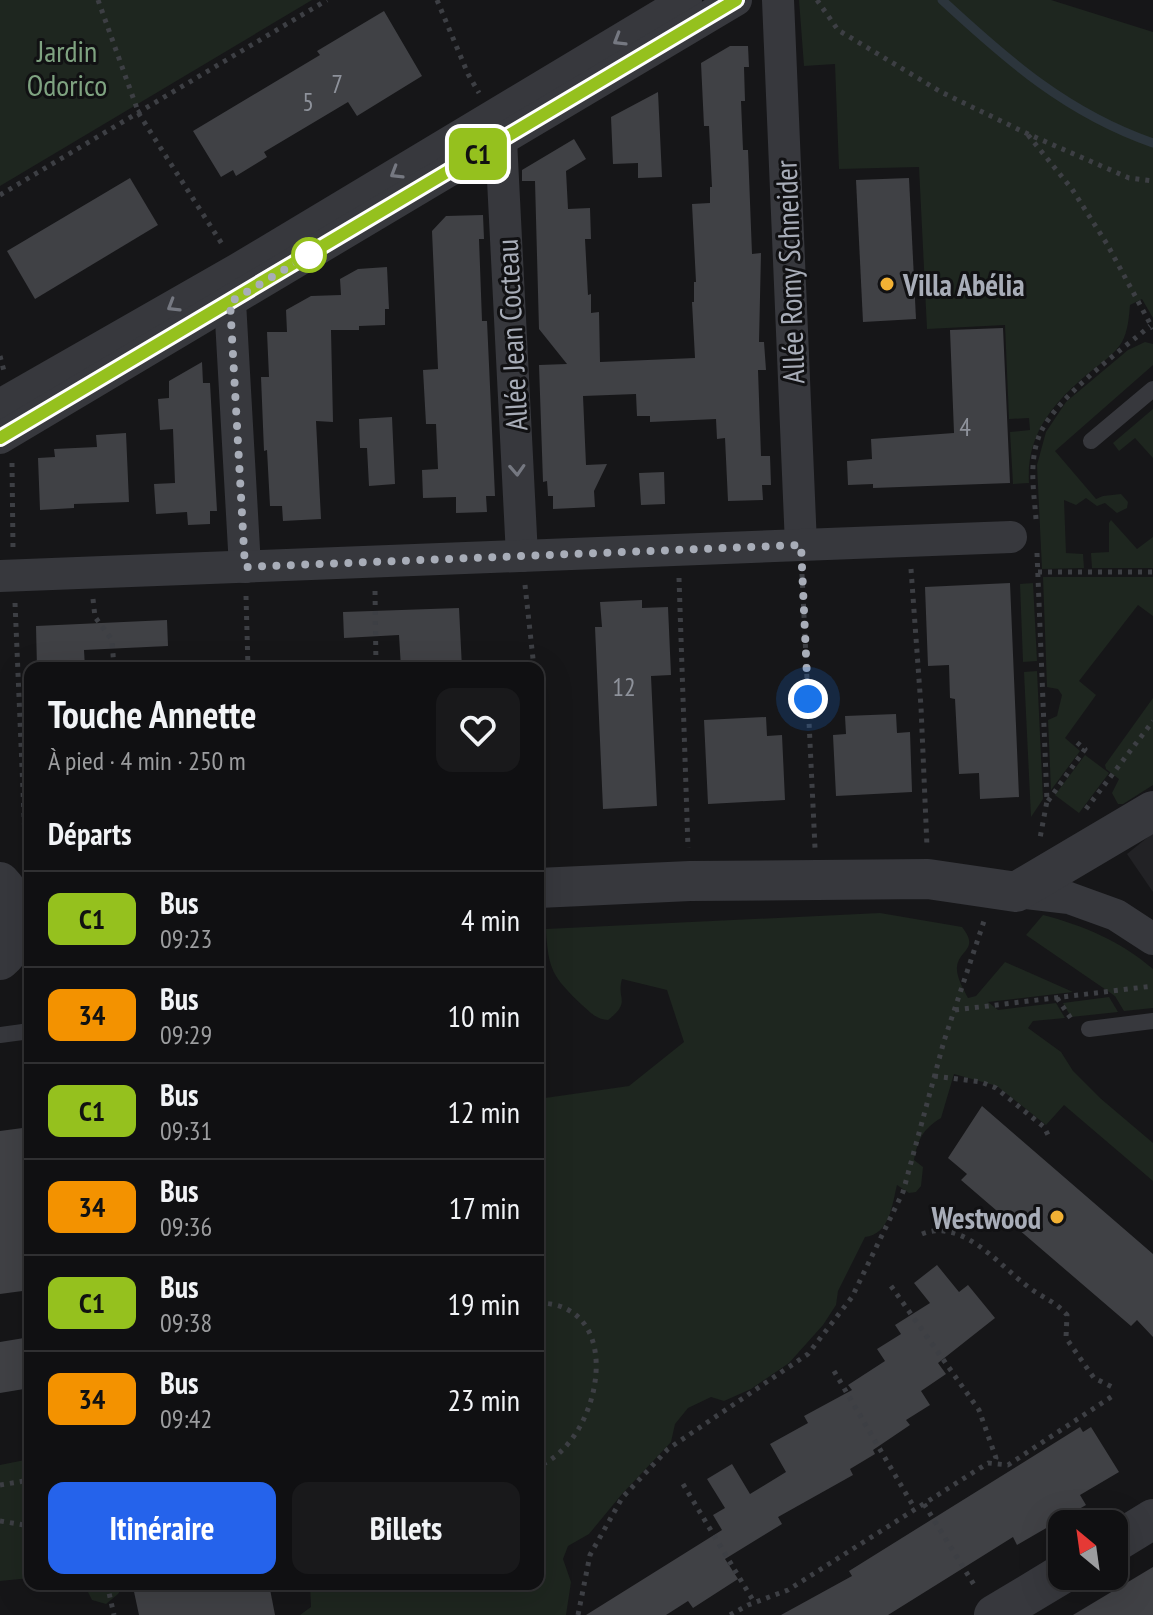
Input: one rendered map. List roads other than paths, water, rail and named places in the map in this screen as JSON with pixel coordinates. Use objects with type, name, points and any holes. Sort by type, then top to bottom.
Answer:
[{"type":"street","points":[[6,418],[498,122],[686,0]]},
{"type":"street","points":[[498,122],[736,0]]},
{"type":"street","name":"Allée Romy Schneider","points":[[778,0],[801,545]]},
{"type":"street","name":"Allée Jean Cocteau","points":[[498,122],[522,556]]},
{"type":"street","points":[[229,283],[245,567]]},
{"type":"street","points":[[7,576],[1028,536]]},
{"type":"street","points":[[1016,892],[1153,811]]},
{"type":"street","points":[[0,960],[13,945],[24,920],[14,900],[13,874]]},
{"type":"street","points":[[544,888],[690,881],[928,879],[1069,898],[1116,915],[1153,939]]},
{"type":"street","points":[[1128,1534],[1153,1519]]},
{"type":"street","points":[[986,1603],[1048,1579]]},
{"type":"lane","points":[[1091,441],[1153,389]]},
{"type":"lane","points":[[1089,1029],[1153,1021]]},
{"type":"lane","points":[[0,1035],[24,1032]]},
{"type":"waterway","points":[[942,0],[1015,64],[1066,101],[1093,117],[1153,143]]},
{"type":"place","name":"Villa Abélia","points":[[887,284]]},
{"type":"place","name":"Westwood","points":[[1057,1217]]},
{"type":"park label","name":"Jardin Odorico","points":[[67,67]]}]
